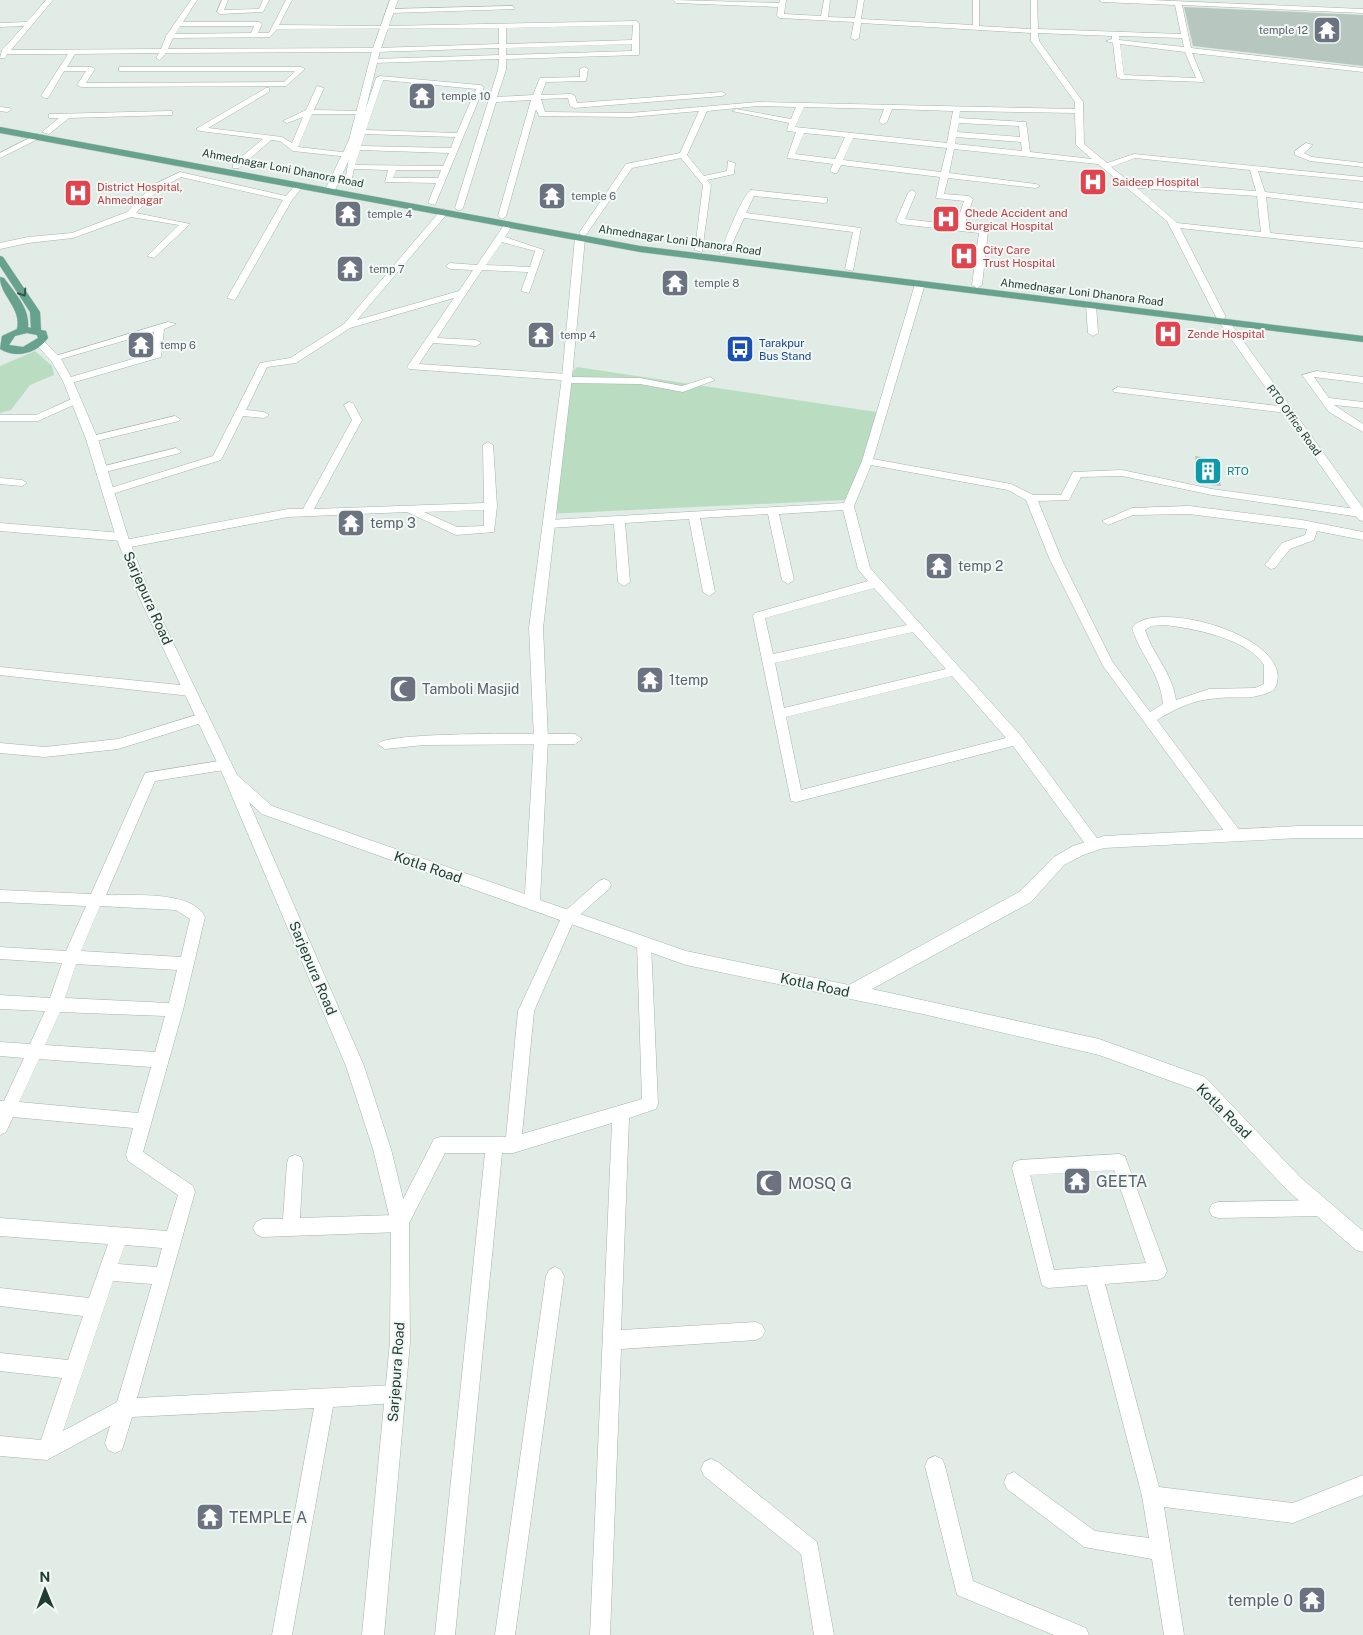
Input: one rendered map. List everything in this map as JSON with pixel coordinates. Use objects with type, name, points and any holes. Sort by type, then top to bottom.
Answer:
[{"type":"main road","name":"Ahmednagar Loni Dhanora Road","points":[[0,125],[300,185],[432,203],[502,216],[657,251],[1091,305],[1363,333]]},
{"type":"main road","name":"Ahmednagar Loni Dhanora Road","points":[[0,130],[43,134],[236,166],[444,212],[509,224],[581,235],[977,285],[1363,339]]},
{"type":"main road","points":[[0,259],[35,312],[38,337]]},
{"type":"main road","points":[[0,280],[18,307],[24,324],[22,331]]},
{"type":"main road","points":[[22,331],[38,337],[24,350],[4,352],[6,338],[22,331]]},
{"type":"street","points":[[3,54],[50,0]]},
{"type":"street","points":[[140,85],[154,68],[164,52],[170,36],[194,0]]},
{"type":"street","points":[[225,0],[220,12],[261,11],[266,0]]},
{"type":"street","points":[[242,84],[289,0]]},
{"type":"street","points":[[348,180],[351,156],[376,50],[394,0]]},
{"type":"street","points":[[824,19],[827,0]]},
{"type":"street","points":[[855,38],[861,0]]},
{"type":"street","points":[[976,0],[976,27]]},
{"type":"street","points":[[1034,0],[1035,41],[1079,102],[1080,145],[1171,220],[1223,320]]},
{"type":"street","points":[[1102,0],[1363,11]]},
{"type":"street","points":[[1357,0],[1363,5]]},
{"type":"street","points":[[676,1],[783,3],[780,16],[1035,31],[1184,36]]},
{"type":"street","points":[[1115,34],[1121,77],[1201,80],[1188,51],[1178,4]]},
{"type":"street","points":[[390,11],[513,8]]},
{"type":"street","points":[[275,27],[386,24],[502,26],[636,23],[636,53],[374,60]]},
{"type":"street","points":[[0,26],[30,24]]},
{"type":"street","points":[[178,24],[259,24],[253,35]]},
{"type":"street","points":[[459,208],[502,70],[502,26]]},
{"type":"street","points":[[1035,31],[1188,51],[1363,70]]},
{"type":"street","points":[[170,36],[270,35]]},
{"type":"street","points":[[3,54],[376,50],[636,42]]},
{"type":"street","points":[[0,45],[12,45]]},
{"type":"street","points":[[45,96],[74,52]]},
{"type":"street","points":[[62,69],[91,69],[81,85],[286,84],[300,69],[122,69]]},
{"type":"street","points":[[502,216],[536,97],[543,80],[583,80],[584,69]]},
{"type":"street","points":[[332,188],[359,140],[380,78],[480,87],[432,203]]},
{"type":"street","points":[[293,149],[320,88]]},
{"type":"street","points":[[266,90],[200,130],[282,139],[293,149],[351,156],[455,147]]},
{"type":"street","points":[[492,100],[571,96],[574,106],[722,94]]},
{"type":"street","points":[[536,97],[542,114],[630,114],[723,109],[758,104],[1079,111]]},
{"type":"street","points":[[800,104],[790,128],[1102,164],[1134,156],[1363,180]]},
{"type":"street","points":[[883,122],[889,106]]},
{"type":"street","points":[[957,108],[952,146],[939,196],[969,199],[959,228]]},
{"type":"street","points":[[723,109],[793,122]]},
{"type":"street","points":[[683,155],[703,110]]},
{"type":"street","points":[[287,122],[309,112],[362,112]]},
{"type":"street","points":[[52,116],[169,113]]},
{"type":"street","points":[[0,156],[43,134],[67,116]]},
{"type":"street","points":[[467,118],[487,118]]},
{"type":"street","points":[[955,120],[1023,124],[1026,154]]},
{"type":"street","points":[[801,130],[790,156],[1036,186]]},
{"type":"street","points":[[953,134],[1024,140]]},
{"type":"street","points":[[834,171],[850,135]]},
{"type":"street","points":[[236,166],[269,138]]},
{"type":"street","points":[[359,140],[455,147]]},
{"type":"street","points":[[359,140],[455,147]]},
{"type":"street","points":[[1309,145],[1298,153],[1310,159],[1363,164]]},
{"type":"street","points":[[683,155],[707,185],[699,250]]},
{"type":"street","points":[[532,904],[541,739],[536,628],[581,235],[629,166],[683,155]]},
{"type":"street","points":[[702,179],[731,172],[731,164]]},
{"type":"street","points":[[350,167],[447,168]]},
{"type":"street","points":[[393,167],[388,180],[441,181]]},
{"type":"street","points":[[1253,168],[1261,194],[1266,235]]},
{"type":"street","points":[[0,246],[28,240],[73,235],[130,214],[156,187],[180,174],[288,199]]},
{"type":"street","points":[[232,298],[288,199],[300,185]]},
{"type":"street","points":[[1128,185],[1261,194],[1363,206]]},
{"type":"street","points":[[724,253],[751,193],[824,200]]},
{"type":"street","points":[[912,193],[900,221],[984,231],[977,285]]},
{"type":"street","points":[[347,326],[444,212]]},
{"type":"street","points":[[130,214],[186,224],[151,256]]},
{"type":"street","points":[[740,215],[858,230],[850,269]]},
{"type":"street","points":[[509,224],[412,367],[566,378],[640,381],[683,389],[710,380]]},
{"type":"street","points":[[1174,225],[1363,245]]},
{"type":"street","points":[[499,238],[540,250],[526,291]]},
{"type":"street","points":[[450,266],[478,269],[533,270]]},
{"type":"street","points":[[920,284],[868,461],[848,506],[864,569],[1017,740],[1094,845]]},
{"type":"street","points":[[108,492],[217,458],[262,365],[293,361],[347,326],[462,292]]},
{"type":"street","points":[[1091,305],[1094,333]]},
{"type":"street","name":"RTO Office Road","points":[[1223,320],[1362,515]]},
{"type":"street","points":[[54,358],[172,324]]},
{"type":"street","points":[[68,381],[158,355],[159,328]]},
{"type":"street","name":"Sarjepura Road","points":[[38,337],[68,381],[92,439],[123,540],[146,597],[228,770],[355,1066],[382,1149],[400,1223],[400,1342],[373,1635]]},
{"type":"street","points":[[430,340],[476,343]]},
{"type":"street","points":[[1363,380],[1316,374],[1308,375],[1333,410],[1363,429]]},
{"type":"street","points":[[1118,390],[1287,410]]},
{"type":"street","points":[[0,418],[38,418],[76,400]]},
{"type":"street","points":[[1327,401],[1363,405]]},
{"type":"street","points":[[306,513],[357,420],[349,405]]},
{"type":"street","points":[[238,413],[264,415]]},
{"type":"street","points":[[92,439],[175,419]]},
{"type":"street","points":[[408,509],[456,531],[490,529],[491,506],[488,445]]},
{"type":"street","points":[[101,470],[176,451]]},
{"type":"street","points":[[868,461],[1011,487],[1031,498],[1065,498],[1077,474],[1122,473],[1212,492],[1362,515]]},
{"type":"street","points":[[0,481],[22,483]]},
{"type":"street","points":[[1031,498],[1056,560],[1107,663],[1235,835]]},
{"type":"street","points":[[0,527],[123,540],[288,514],[491,506]]},
{"type":"street","points":[[549,524],[848,506]]},
{"type":"street","points":[[1108,521],[1132,512],[1189,510],[1313,526],[1363,536]]},
{"type":"street","points":[[773,511],[788,580]]},
{"type":"street","points":[[694,515],[709,592]]},
{"type":"street","points":[[619,520],[624,582]]},
{"type":"street","points":[[1272,565],[1286,546],[1310,537],[1313,526]]},
{"type":"street","points":[[877,583],[759,616],[796,797],[1017,740]]},
{"type":"street","points":[[1149,719],[1170,706],[1209,694],[1257,693],[1270,687],[1273,677],[1271,667],[1266,659],[1251,646],[1218,632],[1179,623],[1154,620],[1144,622],[1138,628],[1141,638],[1154,663],[1163,675],[1168,689],[1170,706]]},
{"type":"street","points":[[768,660],[916,627]]},
{"type":"street","points":[[779,714],[955,671]]},
{"type":"street","points":[[0,672],[190,691]]},
{"type":"street","points":[[0,748],[45,752],[118,744],[203,718]]},
{"type":"street","points":[[385,744],[424,740],[575,738]]},
{"type":"street","points":[[0,1127],[4,1108],[34,1052],[56,1004],[71,957],[150,777],[228,770]]},
{"type":"street","name":"Kotla Road","points":[[228,770],[267,810],[686,958],[851,992],[1099,1047],[1199,1083],[1294,1184],[1363,1244]]},
{"type":"street","points":[[851,992],[1025,897],[1059,861],[1078,850],[1094,845],[1104,842],[1235,835],[1363,832]]},
{"type":"street","points":[[514,1145],[526,1011],[569,916],[604,885]]},
{"type":"street","points":[[0,896],[179,904],[198,917],[134,1154],[187,1192],[116,1443]]},
{"type":"street","points":[[262,1228],[400,1223],[440,1145],[514,1145],[650,1104],[644,943]]},
{"type":"street","points":[[0,953],[186,964]]},
{"type":"street","points":[[0,1002],[174,1010]]},
{"type":"street","points":[[0,1050],[160,1060]]},
{"type":"street","points":[[4,1108],[143,1121]]},
{"type":"street","points":[[600,1635],[621,1112]]},
{"type":"street","points":[[445,1635],[494,1145]]},
{"type":"street","points":[[1118,1162],[1158,1271],[1094,1276],[1048,1279],[1020,1168],[1118,1162]]},
{"type":"street","points":[[291,1227],[295,1163]]},
{"type":"street","points":[[1218,1210],[1322,1208]]},
{"type":"street","points":[[0,1228],[173,1240]]},
{"type":"street","points":[[47,1450],[119,1236]]},
{"type":"street","points":[[107,1272],[163,1276]]},
{"type":"street","points":[[505,1635],[555,1276]]},
{"type":"street","points":[[1094,1276],[1152,1496],[1174,1635]]},
{"type":"street","points":[[0,1297],[95,1308]]},
{"type":"street","points":[[612,1340],[756,1331]]},
{"type":"street","points":[[0,1362],[74,1370]]},
{"type":"street","points":[[0,1446],[47,1450],[125,1408],[395,1394]]},
{"type":"street","points":[[282,1635],[325,1398]]},
{"type":"street","points":[[935,1466],[964,1588],[1079,1635]]},
{"type":"street","points":[[711,1469],[810,1549],[824,1635]]},
{"type":"street","points":[[1014,1482],[1091,1540],[1160,1550]]},
{"type":"street","points":[[1152,1496],[1293,1513],[1363,1485]]},
{"type":"green space","points":[[35,351],[52,366],[54,375],[30,385],[11,410],[0,413],[0,366]]},
{"type":"green space","points":[[577,367],[883,413],[846,500],[547,514],[567,377]]},
{"type":"building","points":[[1184,7],[1363,15],[1363,66],[1193,46]]},
{"type":"building","name":"RTO","points":[[1195,456],[1217,459],[1221,486],[1198,484]]},
{"type":"place","name":"temple 12","points":[[1327,30]]},
{"type":"place","name":"temple 10","points":[[422,96]]},
{"type":"place","name":"Saideep Hospital","points":[[1093,182]]},
{"type":"place","name":"District Hospital, Ahmednagar","points":[[78,193]]},
{"type":"place","name":"temple 6","points":[[552,196]]},
{"type":"place","name":"temple 4","points":[[348,214]]},
{"type":"place","name":"Chede Accident and Surgical Hospital","points":[[946,219]]},
{"type":"place","name":"City Care Trust Hospital","points":[[964,256]]},
{"type":"place","name":"temp 7","points":[[350,269]]},
{"type":"place","name":"temple 8","points":[[675,283]]},
{"type":"place","name":"Zende Hospital","points":[[1168,334]]},
{"type":"place","name":"temp 4","points":[[541,335]]},
{"type":"place","name":"temp 6","points":[[141,345]]},
{"type":"place","name":"Tarakpur Bus Stand","points":[[740,349]]},
{"type":"place","name":"RTO","points":[[1208,471]]},
{"type":"place","name":"temp 3","points":[[351,523]]},
{"type":"place","name":"temp 2","points":[[939,566]]},
{"type":"place","name":"1temp","points":[[650,680]]},
{"type":"place","name":"Tamboli Masjid","points":[[403,689]]},
{"type":"place","name":"GEETA","points":[[1077,1181]]},
{"type":"place","name":"MOSQ G","points":[[769,1183]]},
{"type":"place","name":"TEMPLE A","points":[[210,1517]]},
{"type":"place","name":"temple 0","points":[[1312,1600]]}]
